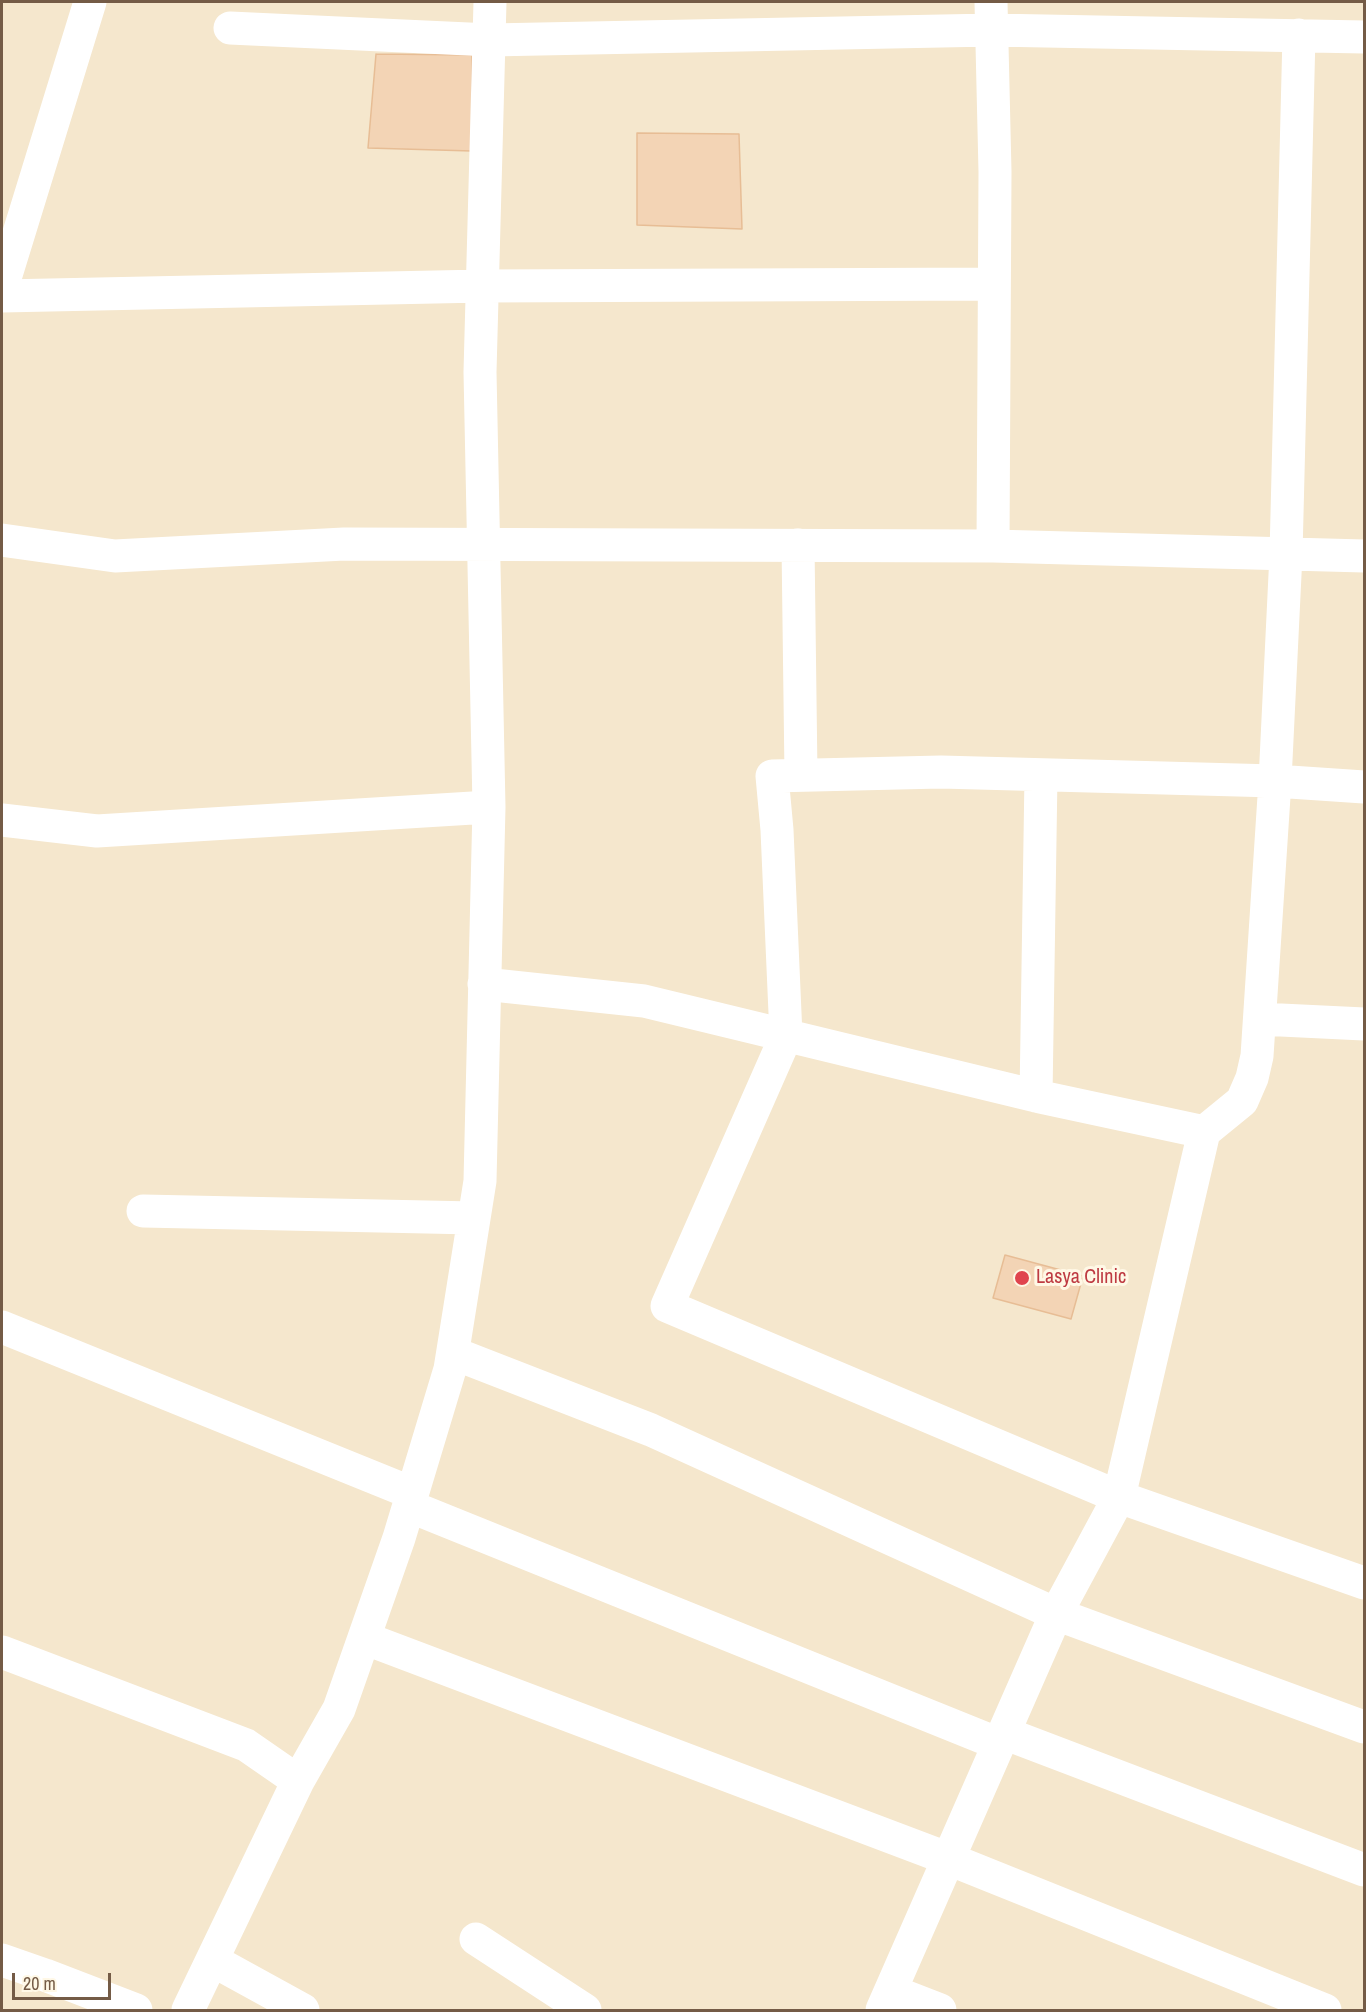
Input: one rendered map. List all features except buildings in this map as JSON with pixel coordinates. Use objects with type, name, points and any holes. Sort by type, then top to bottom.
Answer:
[{"type":"street","points":[[2,288],[90,2]]},
{"type":"street","points":[[188,2010],[298,1781],[339,1709],[410,1500],[450,1369],[480,1181],[489,807],[480,372],[490,2]]},
{"type":"street","points":[[991,16],[995,172],[993,546]]},
{"type":"street","points":[[230,28],[490,40],[991,16],[1365,37]]},
{"type":"street","points":[[940,2010],[886,2001],[1056,1614],[1119,1497],[1204,1132],[1242,1101],[1252,1078],[1257,1056],[1275,781],[1286,554],[1299,35]]},
{"type":"street","points":[[2,296],[483,286],[994,284]]},
{"type":"street","points":[[2,540],[115,556],[344,544],[483,544],[993,546],[1365,556]]},
{"type":"street","points":[[798,545],[801,775]]},
{"type":"street","points":[[1365,787],[1275,781],[941,772],[772,776],[777,830],[786,1036],[667,1306],[1119,1497],[1365,1583]]},
{"type":"street","points":[[1036,1096],[1041,775]]},
{"type":"street","points":[[2,820],[97,831],[489,807]]},
{"type":"street","points":[[484,984],[644,1001],[1036,1096],[1204,1132]]},
{"type":"street","points":[[1260,1019],[1365,1024]]},
{"type":"street","points":[[144,1211],[474,1218]]},
{"type":"street","points":[[2,1327],[410,1500],[1001,1738],[1365,1870]]},
{"type":"street","points":[[453,1353],[651,1430],[1056,1614],[1365,1727]]},
{"type":"street","points":[[364,1638],[949,1860],[1324,2010]]},
{"type":"street","points":[[2,1652],[246,1745],[298,1781]]},
{"type":"street","points":[[476,1939],[585,2010]]},
{"type":"street","points":[[2,1960],[136,2010]]},
{"type":"street","points":[[212,1960],[303,2010]]},
{"type":"shaded area","points":[[2,2],[1364,2],[1364,2010],[2,2010]]},
{"type":"place","name":"Lasya Clinic","points":[[1022,1278]]}]
